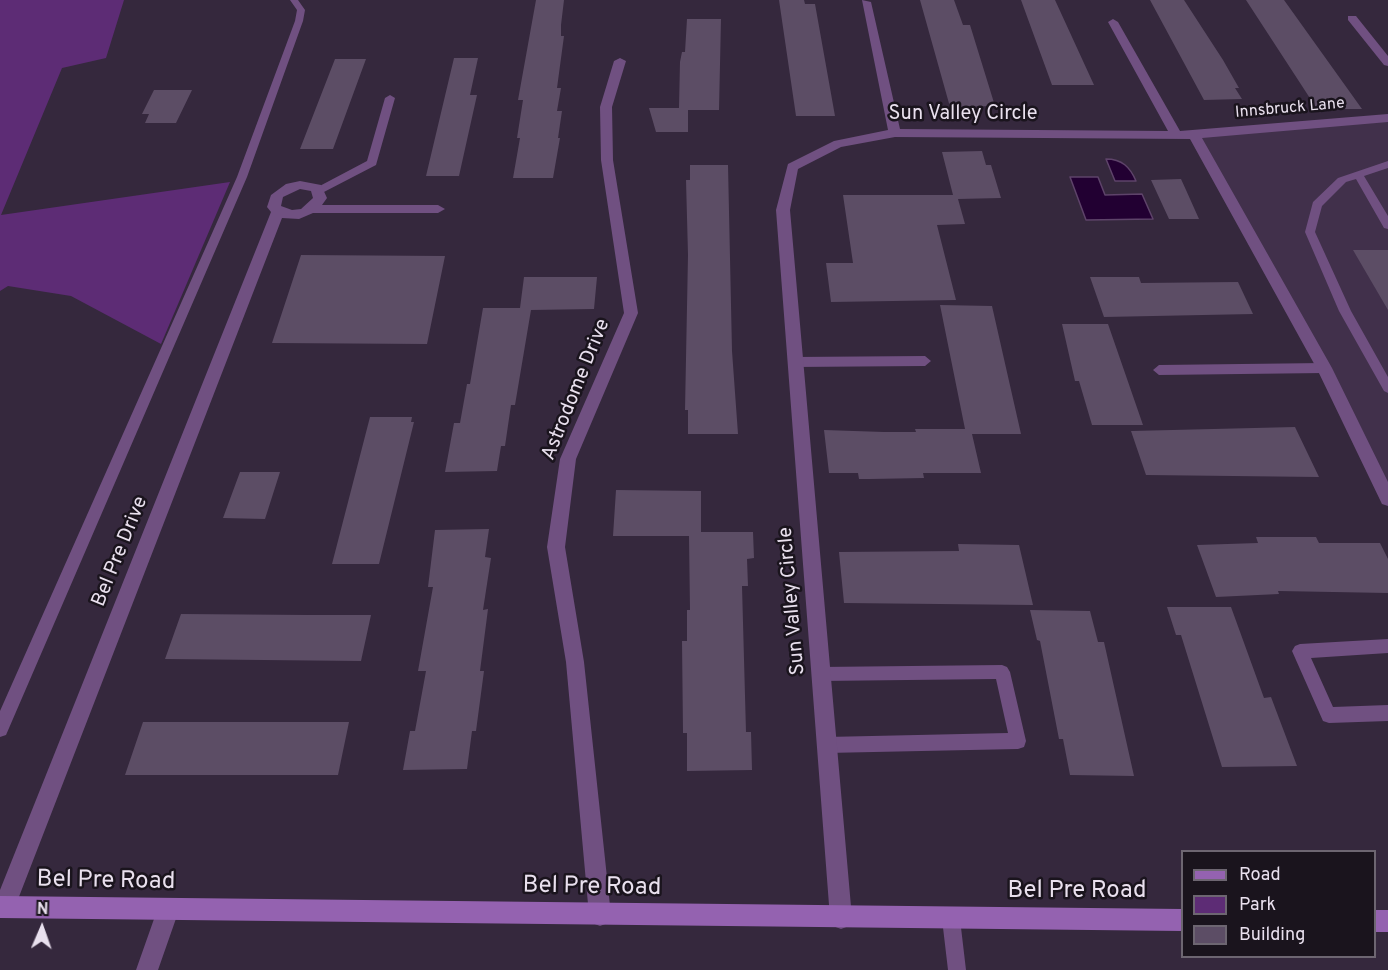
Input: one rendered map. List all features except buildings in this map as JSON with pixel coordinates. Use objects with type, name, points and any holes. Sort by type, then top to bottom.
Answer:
[{"type":"main road","name":"Bel Pre Road","points":[[2,907],[1181,920]]},
{"type":"street","points":[[866,2],[895,134]]},
{"type":"street","points":[[1352,18],[1388,63]]},
{"type":"street","points":[[1113,22],[1176,134]]},
{"type":"street","name":"Astrodome Drive","points":[[600,915],[575,662],[556,547],[568,459],[631,313],[607,160],[606,107],[620,61]]},
{"type":"street","name":"Innsbruck Lane","points":[[1194,135],[1388,118]]},
{"type":"street","name":"Sun Valley Circle","points":[[841,918],[783,210],[792,167],[838,144],[895,134],[1194,135]]},
{"type":"street","points":[[1194,135],[1324,368],[1388,500]]},
{"type":"street","name":"Bel Pre Drive","points":[[2,907],[278,212],[274,201],[283,190],[300,185],[309,185],[318,191]]},
{"type":"street","points":[[311,209],[320,198],[318,191]]},
{"type":"street","points":[[278,212],[294,215],[311,209],[438,209]]},
{"type":"street","points":[[147,970],[168,910]]},
{"type":"lane","points":[[0,729],[242,177],[299,21],[301,10],[294,0]]},
{"type":"lane","points":[[318,191],[372,163],[390,98]]},
{"type":"lane","points":[[1388,164],[1342,180],[1317,205],[1310,232],[1345,311],[1388,388]]},
{"type":"lane","points":[[1358,174],[1388,225]]},
{"type":"lane","points":[[794,362],[925,361]]},
{"type":"lane","points":[[1159,370],[1324,368]]},
{"type":"lane","points":[[1388,646],[1300,651],[1329,715],[1388,713]]},
{"type":"lane","points":[[820,674],[1002,672],[1017,741],[826,745]]},
{"type":"lane","points":[[951,919],[957,970]]},
{"type":"shaded area","points":[[1388,118],[1388,499],[1194,135]]},
{"type":"shaded area","points":[[1106,159],[1117,160],[1125,165],[1136,181],[1115,181]]},
{"type":"shaded area","points":[[1070,177],[1098,177],[1105,195],[1142,194],[1153,219],[1086,220]]},
{"type":"green space","points":[[0,0],[124,0],[106,58],[62,68],[1,215],[230,182],[161,344],[71,296],[8,286],[0,291]]}]
